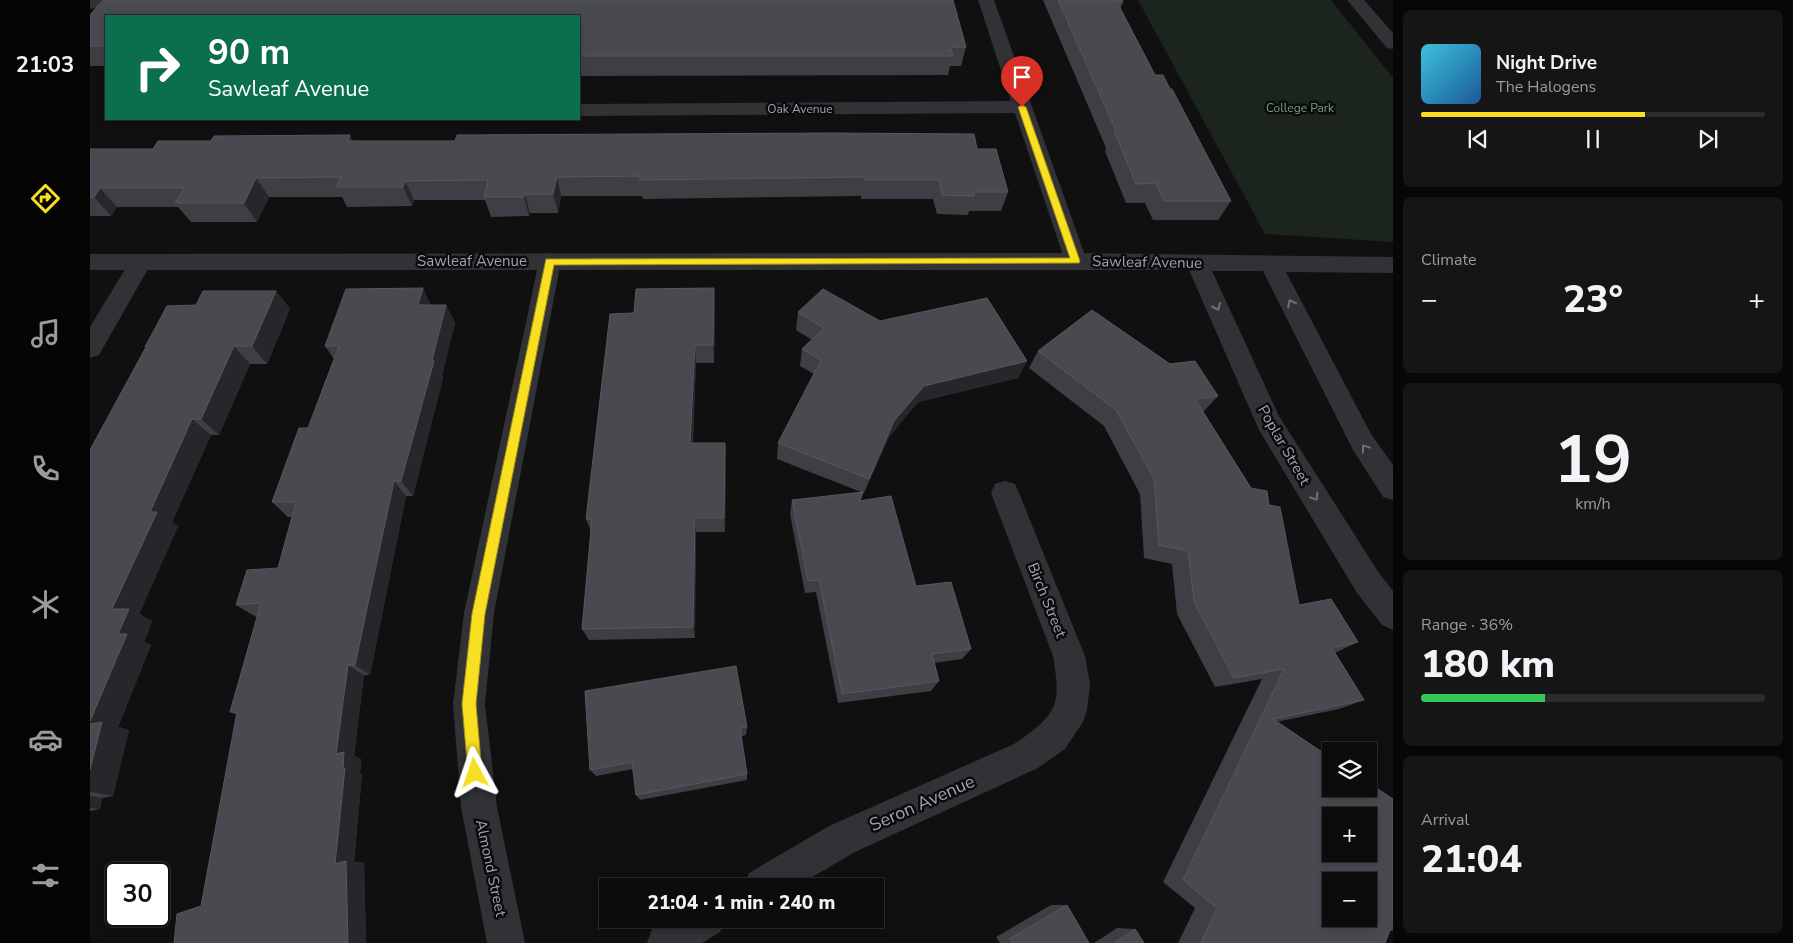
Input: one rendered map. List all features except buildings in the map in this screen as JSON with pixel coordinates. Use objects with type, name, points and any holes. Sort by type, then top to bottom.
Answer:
[{"type":"street","points":[[90,4],[94,0]]},
{"type":"street","points":[[986,0],[1076,261]]},
{"type":"street","points":[[1355,0],[1393,44]]},
{"type":"street","name":"Oak Avenue","points":[[580,110],[1022,107]]},
{"type":"street","name":"Almond Street","points":[[506,943],[478,807],[469,704],[479,614],[550,261]]},
{"type":"street","name":"Sawleaf Avenue","points":[[90,262],[1076,261],[1393,265]]},
{"type":"street","points":[[90,348],[141,262]]},
{"type":"street","name":"Poplar Street","points":[[1197,262],[1268,422],[1368,583],[1393,615]]},
{"type":"street","points":[[1270,264],[1362,442],[1393,488]]},
{"type":"street","name":"Birch Street","points":[[1005,493],[1070,656],[1074,684],[1071,710]]},
{"type":"street","name":"Seron Avenue","points":[[776,878],[842,839],[1026,756],[1053,737],[1071,710]]},
{"type":"street","points":[[666,943],[692,928]]},
{"type":"green space","name":"College Park","points":[[1138,0],[1331,0],[1393,78],[1393,242],[1265,234]]},
{"type":"route","points":[[475,773],[469,704],[479,614],[550,261],[1076,261],[1022,107]]}]
